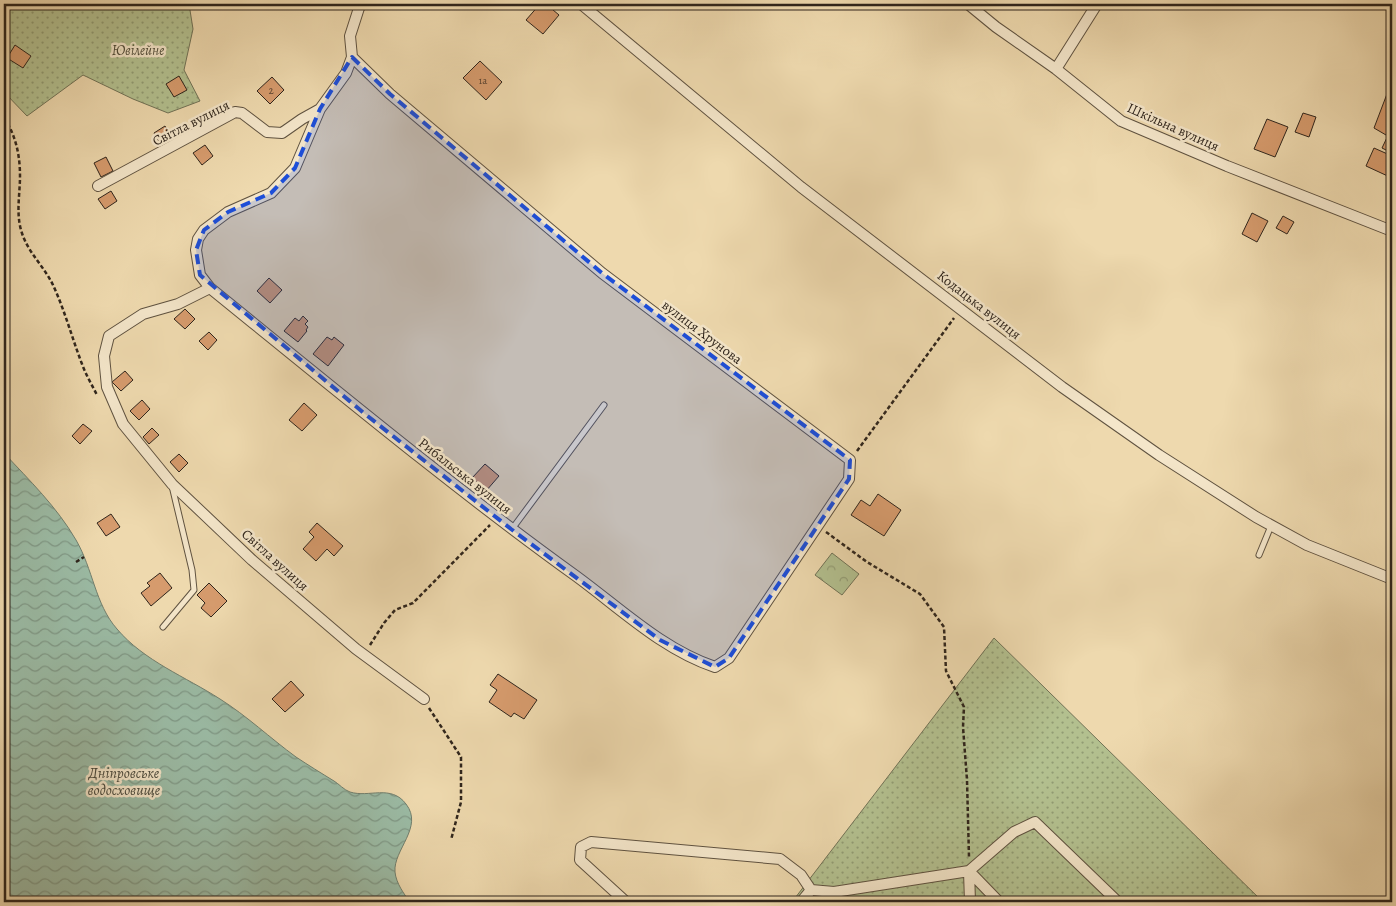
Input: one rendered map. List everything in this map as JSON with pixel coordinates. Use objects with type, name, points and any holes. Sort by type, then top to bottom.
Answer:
[{"type":"street","points":[[352,57],[350,36],[362,4]]},
{"type":"street","name":"Кодацька вулиця","points":[[581,4],[801,188],[1062,387],[1159,455],[1271,526],[1307,545],[1392,579]]},
{"type":"street","name":"Шкільна вулиця","points":[[968,4],[996,27],[1056,69],[1121,121],[1227,166],[1392,231]]},
{"type":"street","points":[[1056,69],[1097,4]]},
{"type":"street","name":"Рибальська вулиця","points":[[352,57],[346,72],[320,109],[295,168],[271,193],[228,212],[204,230],[198,239],[196,250],[200,275],[210,288],[372,420],[511,529],[660,640],[693,660],[715,667],[729,658],[818,526]]},
{"type":"street","name":"вулиця Хрунова","points":[[352,57],[390,94],[602,273],[850,460]]},
{"type":"street","name":"Світла вулиця","points":[[98,186],[235,112],[242,113],[267,132],[282,133],[320,109]]},
{"type":"street","name":"Світла вулиця","points":[[210,288],[178,304],[143,314],[109,336],[104,356],[107,386],[123,424],[172,484],[252,560],[363,654],[424,700]]},
{"type":"street","points":[[818,526],[849,479],[850,460]]},
{"type":"street","points":[[626,902],[580,860],[582,847],[591,842],[780,859],[800,875],[811,890],[834,892],[969,871],[1014,832],[1035,822],[1118,902]]},
{"type":"street","points":[[969,871],[970,902]]},
{"type":"street","points":[[969,871],[999,902]]},
{"type":"street","points":[[801,902],[811,890]]},
{"type":"lane","points":[[511,529],[604,405]]},
{"type":"lane","points":[[163,627],[194,590],[192,570],[172,484]]},
{"type":"lane","points":[[1259,555],[1271,526]]},
{"type":"path","points":[[4,118],[17,148],[20,176],[18,209],[26,246],[52,282],[62,303],[82,365],[100,401]]},
{"type":"path","points":[[850,460],[961,309]]},
{"type":"path","points":[[363,654],[395,610],[413,603],[497,518]]},
{"type":"path","points":[[818,526],[867,562],[920,594],[944,627],[946,671],[964,707],[963,728],[967,780],[969,871]]},
{"type":"path","points":[[76,562],[84,557]]},
{"type":"path","points":[[424,700],[461,757],[461,802],[451,840]]},
{"type":"highlighted area","points":[[352,57],[390,94],[602,273],[850,460],[849,479],[729,658],[715,667],[660,640],[511,529],[365,414],[200,275],[196,250],[204,230],[228,212],[271,193],[295,168],[320,109]]},
{"type":"green space","name":"Ювілейне","points":[[13,4],[189,4],[193,29],[184,70],[200,101],[168,113],[133,99],[83,75],[27,116],[4,92],[4,17]]},
{"type":"green space","points":[[832,553],[859,574],[842,595],[815,575]]},
{"type":"green space","points":[[994,638],[1263,902],[792,902]]},
{"type":"water","name":"Дніпровське водосховище","points":[[4,453],[42,494],[76,540],[104,609],[117,629],[128,640],[152,659],[230,706],[296,757],[346,790],[365,794],[387,793],[400,798],[406,804],[411,813],[412,821],[410,830],[398,855],[395,872],[403,892],[410,902],[4,902]]},
{"type":"building","points":[[540,4],[546,4],[559,15],[543,34],[526,20]]},
{"type":"building","points":[[15,45],[31,56],[23,68],[7,58]]},
{"type":"building","points":[[480,61],[502,82],[486,100],[463,78]]},
{"type":"building","points":[[179,76],[187,90],[174,97],[166,84]]},
{"type":"building","points":[[272,77],[284,90],[270,104],[257,91]]},
{"type":"building","points":[[1390,86],[1392,87],[1392,119],[1386,135],[1374,128]]},
{"type":"building","points":[[1303,113],[1316,117],[1309,137],[1295,132]]},
{"type":"building","points":[[1267,119],[1288,127],[1275,157],[1254,149]]},
{"type":"building","points":[[165,126],[173,140],[162,147],[154,133]]},
{"type":"building","points":[[1392,127],[1392,153],[1382,148]]},
{"type":"building","points":[[205,145],[213,156],[202,165],[193,153]]},
{"type":"building","points":[[1374,148],[1392,156],[1392,178],[1366,166]]},
{"type":"building","points":[[106,157],[113,171],[101,177],[94,163]]},
{"type":"building","points":[[111,191],[117,201],[105,209],[98,199]]},
{"type":"building","points":[[1252,213],[1268,221],[1257,242],[1242,234]]},
{"type":"building","points":[[1283,216],[1294,222],[1287,234],[1276,228]]},
{"type":"building","points":[[269,278],[282,290],[270,303],[257,291]]},
{"type":"building","points":[[185,309],[195,319],[185,329],[174,319]]},
{"type":"building","points":[[303,316],[308,321],[305,324],[308,327],[298,342],[284,331],[295,318],[299,321]]},
{"type":"building","points":[[209,332],[217,340],[208,350],[199,341]]},
{"type":"building","points":[[327,337],[332,340],[334,337],[344,345],[328,366],[313,354]]},
{"type":"building","points":[[125,371],[133,380],[121,391],[112,382]]},
{"type":"building","points":[[142,400],[150,409],[139,420],[130,411]]},
{"type":"building","points":[[304,403],[317,415],[302,431],[289,420]]},
{"type":"building","points":[[83,424],[92,431],[80,444],[72,436]]},
{"type":"building","points":[[152,428],[159,435],[149,444],[143,437]]},
{"type":"building","points":[[179,454],[188,463],[179,472],[170,462]]},
{"type":"building","points":[[485,464],[499,476],[486,491],[472,478]]},
{"type":"building","points":[[878,494],[901,510],[884,536],[851,515],[861,500],[870,506]]},
{"type":"building","points":[[111,514],[120,527],[106,536],[97,523]]},
{"type":"building","points":[[317,523],[343,546],[334,556],[327,549],[316,561],[303,549],[314,537],[309,532]]},
{"type":"building","points":[[160,573],[172,588],[151,606],[141,593],[150,586],[147,583]]},
{"type":"building","points":[[209,583],[227,601],[211,617],[201,608],[205,603],[197,595]]},
{"type":"building","points":[[498,674],[537,700],[524,719],[514,713],[511,717],[489,702],[497,690],[490,685]]},
{"type":"building","points":[[291,681],[304,695],[285,712],[272,699]]}]
